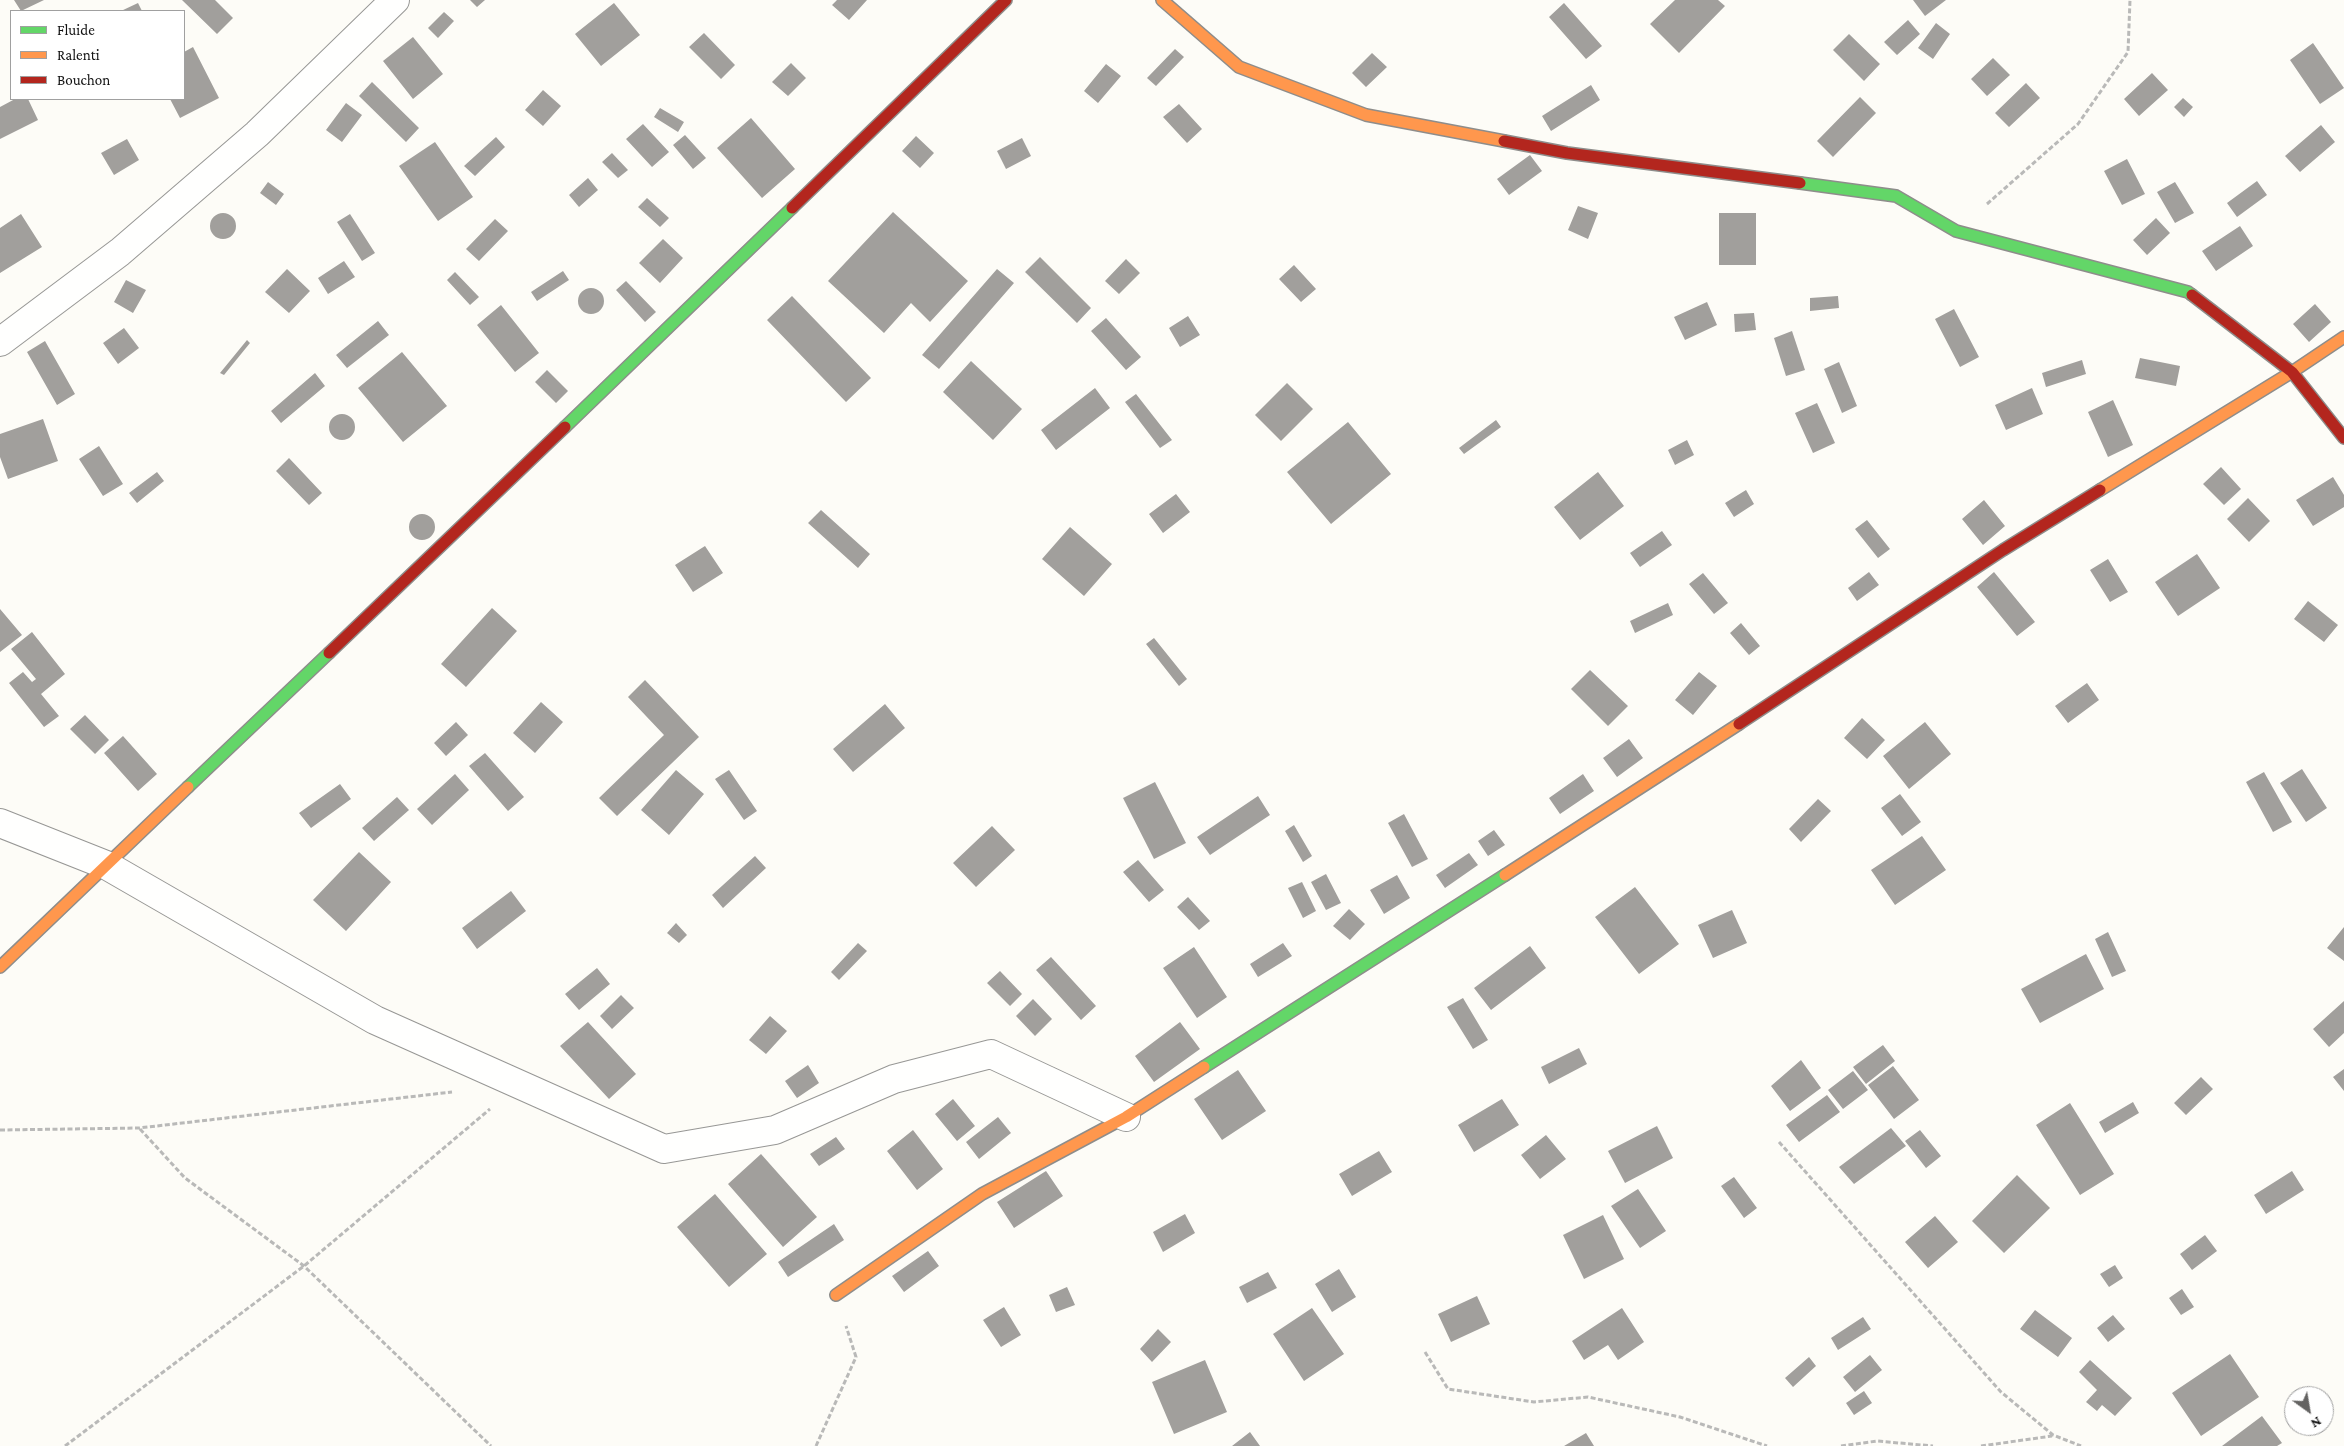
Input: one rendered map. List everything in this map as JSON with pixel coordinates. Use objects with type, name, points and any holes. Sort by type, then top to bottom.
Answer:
[{"type":"street","points":[[0,342],[128,246],[256,134],[395,0]]},
{"type":"street","points":[[0,967],[673,324],[1006,0]]},
{"type":"street","points":[[1162,0],[1239,67],[1366,115],[1567,153],[1896,196],[1956,231],[2188,292],[2292,372],[2344,438]]},
{"type":"street","points":[[836,1295],[982,1194],[1126,1117],[1712,742],[2003,550],[2292,372],[2344,337]]},
{"type":"street","points":[[0,823],[106,865],[375,1020],[664,1149],[775,1130],[894,1079],[991,1054],[1126,1117]]},
{"type":"path","points":[[1956,231],[2078,124],[2128,52],[2130,0]]},
{"type":"path","points":[[65,1446],[304,1266],[519,1084]]},
{"type":"path","points":[[0,1130],[139,1128],[461,1091]]},
{"type":"path","points":[[139,1128],[185,1178],[304,1266],[492,1446]]},
{"type":"path","points":[[1779,1142],[2001,1392],[2053,1436],[2080,1446]]},
{"type":"path","points":[[816,1446],[856,1357],[836,1295]]},
{"type":"path","points":[[1424,1352],[1448,1389],[1534,1402],[1588,1397],[1680,1417],[1767,1446]]},
{"type":"path","points":[[1981,1446],[2053,1436]]},
{"type":"path","points":[[1841,1446],[1877,1441],[1932,1446]]},
{"type":"building","points":[[14,0],[44,0],[23,10],[20,10]]},
{"type":"building","points":[[182,0],[215,0],[233,18],[217,34]]},
{"type":"building","points":[[470,0],[485,0],[477,7]]},
{"type":"building","points":[[837,0],[867,0],[849,20],[832,5]]},
{"type":"building","points":[[1675,0],[1718,0],[1725,6],[1679,53],[1650,24]]},
{"type":"building","points":[[1913,0],[1946,0],[1925,16]]},
{"type":"building","points":[[138,3],[142,10],[123,10]]},
{"type":"building","points":[[614,3],[640,35],[601,66],[575,34]]},
{"type":"building","points":[[1564,3],[1602,46],[1586,59],[1549,17]]},
{"type":"building","points":[[444,12],[454,21],[438,38],[428,28]]},
{"type":"building","points":[[1908,20],[1920,34],[1897,55],[1884,42]]},
{"type":"building","points":[[1936,23],[1950,34],[1933,59],[1918,48]]},
{"type":"building","points":[[704,33],[735,65],[721,79],[689,47]]},
{"type":"building","points":[[1849,34],[1880,64],[1864,81],[1833,50]]},
{"type":"building","points":[[413,37],[443,74],[413,99],[383,61]]},
{"type":"building","points":[[2313,43],[2344,88],[2320,104],[2290,60]]},
{"type":"building","points":[[193,47],[219,98],[180,118],[171,100],[185,100],[185,51]]},
{"type":"building","points":[[1175,49],[1184,57],[1156,86],[1147,78]]},
{"type":"building","points":[[1372,53],[1387,67],[1366,87],[1352,73]]},
{"type":"building","points":[[1993,58],[2010,75],[1987,96],[1971,79]]},
{"type":"building","points":[[791,63],[806,78],[788,96],[772,82]]},
{"type":"building","points":[[1106,64],[1121,76],[1098,103],[1084,91]]},
{"type":"building","points":[[2152,73],[2168,90],[2139,116],[2124,99]]},
{"type":"building","points":[[372,82],[419,128],[406,142],[359,96]]},
{"type":"building","points":[[2026,83],[2040,98],[2009,127],[1995,113]]},
{"type":"building","points":[[1591,85],[1600,100],[1551,131],[1542,116]]},
{"type":"building","points":[[543,90],[561,106],[543,126],[525,110]]},
{"type":"building","points":[[1860,97],[1876,113],[1833,157],[1817,141]]},
{"type":"building","points":[[2183,98],[2193,107],[2184,117],[2174,107]]},
{"type":"building","points":[[13,100],[28,100],[38,120],[0,139],[0,107]]},
{"type":"building","points":[[346,103],[362,115],[342,142],[326,130]]},
{"type":"building","points":[[1179,104],[1202,129],[1187,143],[1163,117]]},
{"type":"building","points":[[660,108],[684,122],[678,132],[654,117]]},
{"type":"building","points":[[751,118],[795,169],[762,198],[717,148]]},
{"type":"building","points":[[643,124],[669,152],[652,167],[626,139]]},
{"type":"building","points":[[2321,125],[2335,142],[2300,172],[2285,156]]},
{"type":"building","points":[[685,135],[706,158],[693,169],[673,145]]},
{"type":"building","points":[[916,136],[934,153],[920,168],[902,151]]},
{"type":"building","points":[[496,137],[505,147],[475,176],[464,166]]},
{"type":"building","points":[[1022,138],[1031,156],[1006,169],[997,151]]},
{"type":"building","points":[[127,139],[139,160],[114,175],[101,153]]},
{"type":"building","points":[[435,142],[473,197],[438,221],[399,166]]},
{"type":"building","points":[[612,153],[628,170],[618,178],[602,162]]},
{"type":"building","points":[[1530,155],[1542,171],[1509,195],[1497,179]]},
{"type":"building","points":[[2127,159],[2145,194],[2122,205],[2104,171]]},
{"type":"building","points":[[588,178],[598,190],[579,207],[569,195]]},
{"type":"building","points":[[2257,181],[2267,195],[2237,217],[2227,203]]},
{"type":"building","points":[[268,182],[284,194],[276,205],[260,193]]},
{"type":"building","points":[[2175,182],[2194,213],[2175,223],[2157,192]]},
{"type":"building","points":[[647,198],[669,218],[660,227],[638,207]]},
{"type":"building","points":[[1578,206],[1598,213],[1588,239],[1568,230]]},
{"type":"building","points":[[893,212],[968,281],[930,322],[911,303],[884,333],[828,281]]},
{"type":"building","points":[[223,213],[232,217],[236,226],[232,235],[223,239],[214,235],[210,226],[214,217]]},
{"type":"building","points":[[1719,213],[1756,213],[1756,265],[1719,265]]},
{"type":"building","points":[[21,214],[42,247],[0,273],[0,228]]},
{"type":"building","points":[[350,214],[375,253],[362,261],[337,222]]},
{"type":"building","points":[[2156,218],[2170,233],[2147,255],[2133,240]]},
{"type":"building","points":[[495,219],[508,231],[479,261],[466,249]]},
{"type":"building","points":[[2240,226],[2253,246],[2216,271],[2202,251]]},
{"type":"building","points":[[663,239],[683,258],[660,283],[639,263]]},
{"type":"building","points":[[1040,257],[1091,308],[1077,323],[1025,272]]},
{"type":"building","points":[[1126,259],[1140,273],[1119,294],[1105,281]]},
{"type":"building","points":[[344,261],[355,277],[328,294],[318,278]]},
{"type":"building","points":[[1294,265],[1316,289],[1301,302],[1279,279]]},
{"type":"building","points":[[287,269],[310,291],[289,313],[265,292]]},
{"type":"building","points":[[997,269],[1014,283],[939,369],[922,355]]},
{"type":"building","points":[[563,271],[569,280],[537,301],[531,292]]},
{"type":"building","points":[[455,272],[479,297],[470,305],[447,280]]},
{"type":"building","points":[[126,280],[146,290],[133,313],[114,302]]},
{"type":"building","points":[[626,281],[656,312],[645,322],[616,290]]},
{"type":"building","points":[[591,288],[600,292],[604,301],[600,310],[591,314],[582,310],[578,301],[582,292]]},
{"type":"building","points":[[792,296],[871,378],[846,402],[767,320]]},
{"type":"building","points":[[1838,296],[1839,308],[1810,311],[1810,298]]},
{"type":"building","points":[[1707,302],[1717,325],[1685,340],[1674,317]]},
{"type":"building","points":[[2315,304],[2331,322],[2309,342],[2293,324]]},
{"type":"building","points":[[501,305],[539,353],[515,372],[477,325]]},
{"type":"building","points":[[1954,309],[1979,357],[1960,367],[1935,319]]},
{"type":"building","points":[[1754,313],[1756,330],[1735,332],[1734,314]]},
{"type":"building","points":[[1188,316],[1200,335],[1180,347],[1169,328]]},
{"type":"building","points":[[1106,318],[1141,357],[1126,370],[1091,331]]},
{"type":"building","points":[[378,321],[389,335],[347,368],[336,355]]},
{"type":"building","points":[[124,328],[139,348],[118,364],[103,343]]},
{"type":"building","points":[[1792,331],[1805,370],[1786,376],[1774,338]]},
{"type":"building","points":[[247,340],[250,343],[224,375],[220,373]]},
{"type":"building","points":[[45,341],[75,394],[57,405],[27,352]]},
{"type":"building","points":[[402,352],[447,406],[403,442],[358,388]]},
{"type":"building","points":[[2140,358],[2180,366],[2176,386],[2135,378]]},
{"type":"building","points":[[2082,360],[2086,374],[2046,387],[2042,373]]},
{"type":"building","points":[[971,361],[1022,409],[993,440],[943,392]]},
{"type":"building","points":[[1839,362],[1857,406],[1842,413],[1824,369]]},
{"type":"building","points":[[547,370],[568,391],[556,403],[535,382]]},
{"type":"building","points":[[315,373],[325,386],[281,423],[271,411]]},
{"type":"building","points":[[1287,383],[1313,409],[1281,441],[1255,415]]},
{"type":"building","points":[[1095,388],[1110,408],[1056,450],[1041,430]]},
{"type":"building","points":[[2032,388],[2043,414],[2006,430],[1995,405]]},
{"type":"building","points":[[1136,394],[1172,440],[1160,448],[1125,402]]},
{"type":"building","points":[[2113,400],[2133,445],[2108,457],[2088,412]]},
{"type":"building","points":[[1817,403],[1835,443],[1813,453],[1795,413]]},
{"type":"building","points":[[342,414],[351,418],[355,427],[351,436],[342,440],[333,436],[329,427],[333,418]]},
{"type":"building","points":[[43,419],[58,461],[8,479],[0,457],[0,434]]},
{"type":"building","points":[[1496,420],[1501,427],[1464,454],[1459,448]]},
{"type":"building","points":[[1348,422],[1391,474],[1331,524],[1287,472]]},
{"type":"building","points":[[1687,440],[1694,455],[1675,465],[1668,450]]},
{"type":"building","points":[[99,446],[123,484],[103,496],[79,459]]},
{"type":"building","points":[[289,458],[322,493],[309,505],[276,471]]},
{"type":"building","points":[[2221,467],[2241,489],[2224,505],[2203,484]]},
{"type":"building","points":[[157,472],[164,481],[137,503],[129,493]]},
{"type":"building","points":[[1598,472],[1624,506],[1580,540],[1554,507]]},
{"type":"building","points":[[2333,477],[2344,495],[2344,507],[2313,526],[2296,500]]},
{"type":"building","points":[[1746,490],[1754,504],[1734,517],[1725,503]]},
{"type":"building","points":[[1176,494],[1190,512],[1163,533],[1149,514]]},
{"type":"building","points":[[2248,498],[2270,521],[2249,542],[2227,519]]},
{"type":"building","points":[[1984,500],[2005,526],[1983,545],[1962,519]]},
{"type":"building","points":[[821,510],[870,554],[858,568],[808,523]]},
{"type":"building","points":[[422,514],[431,518],[435,527],[431,536],[422,540],[413,536],[409,527],[413,518]]},
{"type":"building","points":[[1867,520],[1890,549],[1878,558],[1855,529]]},
{"type":"building","points":[[1070,527],[1112,564],[1084,596],[1042,559]]},
{"type":"building","points":[[1662,531],[1672,545],[1640,567],[1630,553]]},
{"type":"building","points":[[705,546],[723,573],[693,592],[675,565]]},
{"type":"building","points":[[2197,554],[2220,588],[2178,616],[2155,582]]},
{"type":"building","points":[[2108,559],[2128,592],[2110,602],[2090,570]]},
{"type":"building","points":[[1869,572],[1879,585],[1857,601],[1848,588]]},
{"type":"building","points":[[1994,572],[2035,622],[2017,636],[1977,587]]},
{"type":"building","points":[[1703,573],[1728,603],[1714,614],[1689,584]]},
{"type":"building","points":[[2308,601],[2338,625],[2324,642],[2294,619]]},
{"type":"building","points":[[1668,603],[1673,615],[1635,633],[1630,621]]},
{"type":"building","points":[[492,608],[517,631],[466,687],[441,664]]},
{"type":"building","points":[[0,609],[22,635],[0,652]]},
{"type":"building","points":[[1741,623],[1760,646],[1749,655],[1730,633]]},
{"type":"building","points":[[32,632],[65,674],[41,694],[59,716],[44,727],[9,683],[23,672],[32,682],[36,679],[11,649]]},
{"type":"building","points":[[1154,638],[1187,679],[1179,686],[1146,644]]},
{"type":"building","points":[[1590,670],[1628,706],[1608,726],[1571,689]]},
{"type":"building","points":[[1699,672],[1717,686],[1693,715],[1675,700]]},
{"type":"building","points":[[645,680],[699,737],[617,816],[599,798],[664,735],[628,697]]},
{"type":"building","points":[[2087,683],[2099,700],[2068,723],[2055,706]]},
{"type":"building","points":[[541,702],[563,722],[535,753],[513,733]]},
{"type":"building","points":[[885,704],[905,728],[853,772],[833,749]]},
{"type":"building","points":[[85,715],[109,740],[95,754],[70,729]]},
{"type":"building","points":[[1862,718],[1885,740],[1867,759],[1844,738]]},
{"type":"building","points":[[456,722],[468,735],[446,756],[434,743]]},
{"type":"building","points":[[1925,722],[1951,754],[1909,789],[1883,756]]},
{"type":"building","points":[[123,736],[157,774],[138,791],[104,753]]},
{"type":"building","points":[[1629,739],[1643,758],[1617,777],[1603,758]]},
{"type":"building","points":[[485,753],[524,797],[508,811],[469,766]]},
{"type":"building","points":[[2302,769],[2327,808],[2306,822],[2280,783]]},
{"type":"building","points":[[676,770],[704,794],[669,835],[641,810]]},
{"type":"building","points":[[729,770],[757,811],[744,820],[715,779]]},
{"type":"building","points":[[2264,772],[2292,822],[2273,832],[2246,782]]},
{"type":"building","points":[[455,774],[469,790],[432,825],[417,809]]},
{"type":"building","points":[[1583,774],[1594,791],[1560,814],[1549,798]]},
{"type":"building","points":[[1155,782],[1186,843],[1154,859],[1123,798]]},
{"type":"building","points":[[340,784],[351,799],[311,828],[299,813]]},
{"type":"building","points":[[1900,794],[1921,822],[1902,836],[1881,808]]},
{"type":"building","points":[[1258,796],[1270,815],[1210,855],[1197,837]]},
{"type":"building","points":[[397,797],[409,810],[374,841],[362,828]]},
{"type":"building","points":[[1818,799],[1831,811],[1801,842],[1789,829]]},
{"type":"building","points":[[1404,814],[1428,859],[1412,867],[1388,823]]},
{"type":"building","points":[[1294,825],[1312,856],[1303,862],[1285,831]]},
{"type":"building","points":[[992,826],[1015,850],[976,887],[953,863]]},
{"type":"building","points":[[1494,830],[1505,845],[1488,856],[1478,841]]},
{"type":"building","points":[[1922,836],[1946,870],[1895,905],[1871,870]]},
{"type":"building","points":[[359,852],[391,882],[346,931],[313,900]]},
{"type":"building","points":[[1469,853],[1478,865],[1445,888],[1436,875]]},
{"type":"building","points":[[755,856],[766,868],[723,908],[712,895]]},
{"type":"building","points":[[1138,860],[1164,890],[1149,902],[1123,872]]},
{"type":"building","points":[[1326,874],[1341,903],[1326,910],[1311,882]]},
{"type":"building","points":[[1397,875],[1410,898],[1384,914],[1370,890]]},
{"type":"building","points":[[1302,882],[1316,911],[1303,918],[1288,888]]},
{"type":"building","points":[[1635,887],[1679,944],[1639,974],[1595,917]]},
{"type":"building","points":[[511,891],[526,911],[477,949],[462,928]]},
{"type":"building","points":[[1188,897],[1210,921],[1199,930],[1177,907]]},
{"type":"building","points":[[1349,909],[1365,924],[1350,940],[1333,926]]},
{"type":"building","points":[[1732,910],[1747,943],[1713,958],[1698,925]]},
{"type":"building","points":[[676,923],[687,935],[679,943],[667,933]]},
{"type":"building","points":[[2344,927],[2344,961],[2327,948]]},
{"type":"building","points":[[2108,932],[2126,971],[2112,977],[2095,939]]},
{"type":"building","points":[[858,943],[867,951],[839,980],[831,972]]},
{"type":"building","points":[[1283,943],[1292,956],[1258,977],[1250,964]]},
{"type":"building","points":[[1530,946],[1546,968],[1491,1010],[1474,988]]},
{"type":"building","points":[[1194,947],[1227,997],[1197,1018],[1163,968]]},
{"type":"building","points":[[2086,954],[2104,989],[2040,1023],[2021,989]]},
{"type":"building","points":[[1051,957],[1096,1006],[1081,1020],[1036,970]]},
{"type":"building","points":[[597,968],[610,984],[579,1010],[565,994]]},
{"type":"building","points":[[1000,971],[1022,994],[1010,1006],[987,983]]},
{"type":"building","points":[[621,995],[634,1008],[612,1029],[600,1016]]},
{"type":"building","points":[[1463,998],[1488,1040],[1473,1049],[1447,1007]]},
{"type":"building","points":[[1033,999],[1052,1019],[1035,1036],[1016,1016]]},
{"type":"building","points":[[2344,1001],[2344,1033],[2329,1047],[2313,1029]]},
{"type":"building","points":[[770,1016],[787,1031],[766,1054],[749,1040]]},
{"type":"building","points":[[588,1022],[636,1074],[609,1099],[560,1046]]},
{"type":"building","points":[[1180,1022],[1200,1049],[1154,1082],[1135,1056]]},
{"type":"building","points":[[1883,1045],[1895,1061],[1866,1084],[1853,1067]]},
{"type":"building","points":[[1579,1048],[1587,1064],[1549,1084],[1541,1067]]},
{"type":"building","points":[[1801,1060],[1821,1088],[1790,1111],[1771,1086]]},
{"type":"building","points":[[808,1065],[819,1083],[797,1098],[785,1081]]},
{"type":"building","points":[[1893,1066],[1919,1100],[1894,1119],[1868,1085]]},
{"type":"building","points":[[2344,1069],[2344,1091],[2333,1077]]},
{"type":"building","points":[[1238,1070],[1266,1111],[1222,1140],[1194,1099]]},
{"type":"building","points":[[1853,1071],[1868,1090],[1843,1109],[1828,1090]]},
{"type":"building","points":[[2201,1077],[2213,1089],[2186,1115],[2174,1103]]},
{"type":"building","points":[[1827,1095],[1840,1112],[1799,1142],[1786,1125]]},
{"type":"building","points":[[953,1099],[975,1126],[957,1141],[935,1114]]},
{"type":"building","points":[[1502,1099],[1519,1125],[1474,1152],[1458,1125]]},
{"type":"building","points":[[2133,1102],[2139,1113],[2105,1133],[2099,1122]]},
{"type":"building","points":[[2070,1103],[2114,1174],[2080,1195],[2036,1125]]},
{"type":"building","points":[[998,1117],[1011,1133],[979,1159],[966,1142]]},
{"type":"building","points":[[1657,1126],[1673,1158],[1625,1183],[1608,1151]]},
{"type":"building","points":[[1891,1128],[1906,1146],[1854,1184],[1839,1167]]},
{"type":"building","points":[[913,1130],[943,1169],[917,1190],[887,1151]]},
{"type":"building","points":[[1920,1130],[1941,1156],[1926,1168],[1905,1141]]},
{"type":"building","points":[[1546,1135],[1566,1159],[1540,1179],[1521,1155]]},
{"type":"building","points":[[836,1137],[845,1149],[819,1166],[810,1154]]},
{"type":"building","points":[[1379,1151],[1392,1172],[1352,1196],[1339,1174]]},
{"type":"building","points":[[761,1154],[817,1217],[783,1247],[728,1184]]},
{"type":"building","points":[[1046,1171],[1063,1196],[1014,1228],[997,1202]]},
{"type":"building","points":[[2292,1171],[2304,1190],[2266,1214],[2254,1195]]},
{"type":"building","points":[[2017,1175],[2050,1208],[2004,1253],[1972,1221]]},
{"type":"building","points":[[1734,1177],[1757,1208],[1744,1218],[1721,1186]]},
{"type":"building","points":[[1638,1189],[1666,1231],[1640,1248],[1611,1206]]},
{"type":"building","points":[[715,1194],[767,1254],[729,1287],[677,1227]]},
{"type":"building","points":[[1185,1214],[1195,1233],[1163,1252],[1153,1232]]},
{"type":"building","points":[[1603,1215],[1624,1259],[1584,1279],[1563,1235]]},
{"type":"building","points":[[1935,1216],[1958,1242],[1928,1268],[1905,1242]]},
{"type":"building","points":[[834,1224],[844,1240],[788,1277],[778,1262]]},
{"type":"building","points":[[2205,1235],[2217,1251],[2192,1270],[2180,1254]]},
{"type":"building","points":[[928,1251],[939,1266],[904,1292],[892,1276]]},
{"type":"building","points":[[2115,1265],[2123,1278],[2109,1287],[2100,1274]]},
{"type":"building","points":[[1339,1269],[1356,1297],[1332,1312],[1315,1284]]},
{"type":"building","points":[[1268,1272],[1277,1288],[1247,1303],[1239,1287]]},
{"type":"building","points":[[1067,1287],[1075,1305],[1056,1312],[1049,1295]]},
{"type":"building","points":[[2182,1289],[2194,1307],[2181,1315],[2169,1298]]},
{"type":"building","points":[[1477,1296],[1490,1324],[1451,1342],[1438,1314]]},
{"type":"building","points":[[1004,1307],[1021,1335],[1001,1347],[983,1320]]},
{"type":"building","points":[[1312,1308],[1344,1354],[1304,1381],[1273,1334]]},
{"type":"building","points":[[1622,1308],[1644,1342],[1618,1360],[1608,1345],[1584,1360],[1572,1341]]},
{"type":"building","points":[[2035,1310],[2072,1338],[2058,1357],[2020,1329]]},
{"type":"building","points":[[2113,1315],[2125,1329],[2108,1342],[2097,1328]]},
{"type":"building","points":[[1863,1317],[1871,1329],[1838,1350],[1831,1338]]},
{"type":"building","points":[[1158,1329],[1171,1342],[1152,1362],[1140,1349]]},
{"type":"building","points":[[2230,1354],[2259,1397],[2201,1436],[2172,1393]]},
{"type":"building","points":[[1870,1355],[1882,1370],[1855,1392],[1843,1377]]},
{"type":"building","points":[[1809,1357],[1816,1366],[1793,1387],[1785,1378]]},
{"type":"building","points":[[1205,1360],[1227,1412],[1174,1434],[1152,1382]]},
{"type":"building","points":[[2090,1360],[2132,1398],[2115,1416],[2102,1405],[2097,1411],[2086,1402],[2097,1390],[2079,1372]]},
{"type":"building","points":[[1864,1391],[1872,1403],[1854,1415],[1846,1403]]},
{"type":"building","points":[[2262,1416],[2282,1443],[2277,1446],[2222,1446]]},
{"type":"building","points":[[1250,1432],[1260,1446],[1232,1446]]},
{"type":"building","points":[[1586,1433],[1594,1446],[1564,1446]]},
{"type":"traffic: fast","points":[[1800,183],[1896,196],[1956,231],[2188,292],[2192,295]]},
{"type":"traffic: fast","points":[[565,427],[792,208]]},
{"type":"traffic: fast","points":[[188,787],[329,653]]},
{"type":"traffic: fast","points":[[1204,1067],[1505,875]]},
{"type":"traffic: slow","points":[[1162,0],[1239,67],[1366,115],[1504,141]]},
{"type":"traffic: slow","points":[[2100,490],[2292,372],[2344,337]]},
{"type":"traffic: slow","points":[[1505,875],[1739,724]]},
{"type":"traffic: slow","points":[[0,967],[188,787]]},
{"type":"traffic: slow","points":[[836,1295],[982,1194],[1126,1117],[1204,1067]]},
{"type":"traffic: jam","points":[[792,208],[1006,0]]},
{"type":"traffic: jam","points":[[1504,141],[1567,153],[1800,183]]},
{"type":"traffic: jam","points":[[2192,295],[2292,372],[2344,438]]},
{"type":"traffic: jam","points":[[329,653],[565,427]]},
{"type":"traffic: jam","points":[[1739,724],[2003,550],[2100,490]]}]
